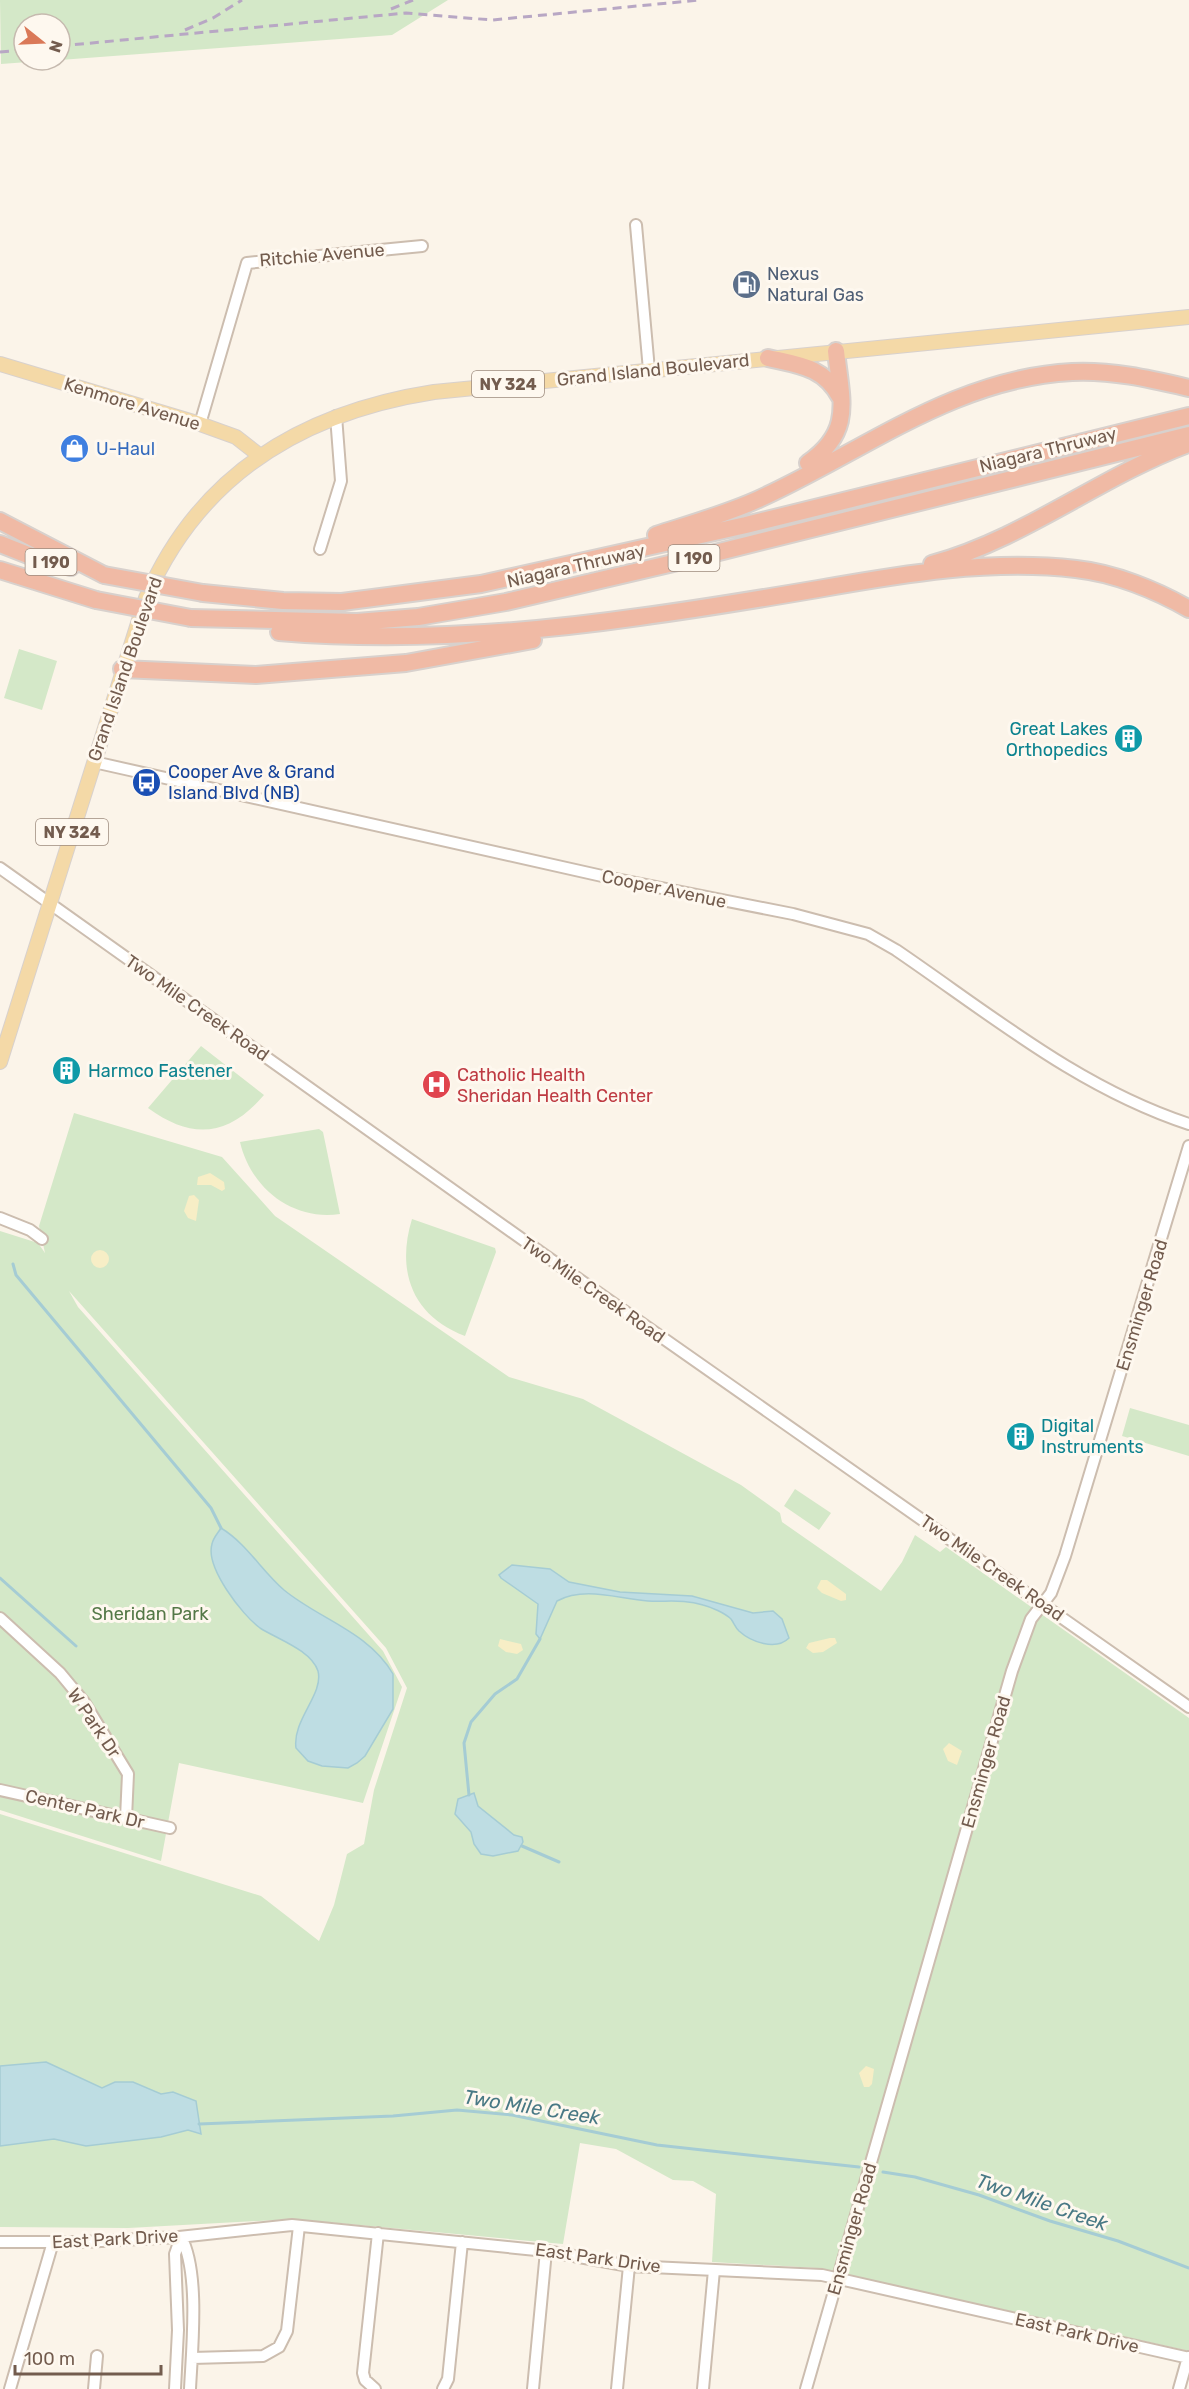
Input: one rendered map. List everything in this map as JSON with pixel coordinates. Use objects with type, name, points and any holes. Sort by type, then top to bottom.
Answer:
[{"type":"highway","points":[[772,492],[792,474],[824,452],[841,425],[841,397],[836,351]]},
{"type":"highway","points":[[768,358],[813,369],[827,378],[841,397]]},
{"type":"highway","points":[[556,567],[716,516],[772,492],[941,404],[993,385],[1027,377],[1072,372],[1101,372],[1189,388]]},
{"type":"highway","name":"Niagara Thruway","points":[[0,544],[28,555],[104,575],[203,593],[283,601],[342,602],[481,584],[746,525],[1189,416]]},
{"type":"highway","name":"Niagara Thruway","points":[[0,570],[96,600],[191,618],[357,622],[418,617],[506,602],[1189,435]]},
{"type":"highway","points":[[876,579],[990,545],[1171,450],[1189,444]]},
{"type":"highway","points":[[0,520],[104,575]]},
{"type":"highway","points":[[191,618],[243,629],[383,636],[516,632],[636,618],[876,579],[1015,565],[1078,569],[1136,585],[1189,609]]},
{"type":"highway","points":[[122,669],[256,675],[406,663],[596,629],[636,618]]},
{"type":"main road","name":"Grand Island Boulevard","points":[[0,1062],[146,598],[165,560],[199,514],[260,455],[299,432],[336,416],[392,399],[434,392],[1189,317]]},
{"type":"main road","name":"Kenmore Avenue","points":[[0,364],[200,424],[236,437],[260,455]]},
{"type":"street","points":[[636,225],[649,370]]},
{"type":"street","name":"Ritchie Avenue","points":[[200,424],[247,263],[422,246]]},
{"type":"street","points":[[320,549],[341,481],[336,416]]},
{"type":"street","name":"Cooper Avenue","points":[[94,762],[611,878],[793,914],[868,934],[896,950],[1086,1079],[1132,1102],[1189,1124]]},
{"type":"street","name":"Two Mile Creek Road","points":[[0,868],[552,1261],[1189,1707]]},
{"type":"street","name":"Ensminger Road","points":[[807,2389],[1012,1671],[1031,1619],[1054,1587],[1077,1521],[1189,1146]]},
{"type":"street","points":[[0,1218],[30,1230],[42,1239]]},
{"type":"street","name":"W Park Dr","points":[[0,1618],[60,1673],[84,1702],[128,1774],[126,1818]]},
{"type":"street","name":"Center Park Dr","points":[[0,1790],[170,1828]]},
{"type":"street","points":[[192,2358],[263,2356],[279,2347],[287,2331],[299,2226]]},
{"type":"street","name":"East Park Drive","points":[[0,2242],[182,2236],[299,2226],[546,2251],[629,2265],[822,2275],[1189,2357]]},
{"type":"street","points":[[375,2389],[365,2380],[363,2373],[378,2234]]},
{"type":"street","points":[[182,2236],[188,2250],[192,2298],[190,2389]]},
{"type":"street","points":[[175,2389],[178,2330],[175,2254],[182,2236]]},
{"type":"street","points":[[10,2389],[53,2242]]},
{"type":"street","points":[[443,2389],[448,2379],[462,2242]]},
{"type":"street","points":[[533,2389],[546,2251]]},
{"type":"street","points":[[617,2389],[629,2265]]},
{"type":"street","points":[[703,2389],[714,2270]]},
{"type":"street","points":[[94,2389],[97,2356]]},
{"type":"street","points":[[1179,2389],[1189,2357]]},
{"type":"green space","points":[[0,0],[448,0],[392,35],[72,59],[72,12],[12,12],[12,63],[1,64]]},
{"type":"green space","points":[[19,649],[57,661],[42,710],[4,698]]},
{"type":"green space","points":[[201,1046],[264,1095],[237,1119],[223,1126],[209,1129],[195,1129],[180,1125],[148,1108]]},
{"type":"green space","name":"Sheridan Park","points":[[74,1113],[222,1157],[275,1216],[509,1377],[583,1399],[741,1485],[780,1513],[782,1522],[881,1591],[902,1562],[915,1535],[940,1552],[946,1547],[1189,1718],[1189,2351],[817,2268],[712,2262],[716,2194],[693,2181],[673,2180],[616,2149],[580,2143],[563,2244],[294,2219],[128,2228],[0,2227],[0,1814],[261,1896],[319,1941],[334,1905],[347,1854],[364,1844],[374,1790],[407,1688],[386,1648],[69,1291],[78,1307],[383,1651],[402,1687],[363,1803],[179,1763],[161,1861],[0,1810],[0,1231],[38,1243],[45,1253],[39,1226]]},
{"type":"green space","points":[[319,1129],[323,1132],[340,1214],[323,1215],[306,1212],[291,1207],[276,1198],[254,1174],[240,1142]]},
{"type":"green space","points":[[412,1219],[495,1248],[496,1252],[465,1336],[432,1317],[413,1290],[406,1256]]},
{"type":"green space","points":[[1130,1408],[1189,1425],[1189,1456],[1122,1436]]},
{"type":"green space","points":[[795,1489],[831,1513],[819,1530],[784,1506]]},
{"type":"sand","points":[[210,1173],[224,1182],[225,1189],[222,1191],[211,1185],[197,1185],[198,1177]]},
{"type":"sand","points":[[194,1195],[199,1200],[196,1221],[188,1218],[184,1211],[189,1196]]},
{"type":"sand","points":[[100,1250],[106,1253],[109,1259],[106,1265],[100,1268],[94,1265],[91,1259],[94,1253]]},
{"type":"sand","points":[[821,1580],[827,1580],[846,1594],[846,1600],[841,1601],[822,1593],[817,1588]]},
{"type":"sand","points":[[835,1638],[837,1643],[823,1652],[813,1653],[806,1648],[809,1643]]},
{"type":"sand","points":[[500,1639],[521,1644],[523,1650],[517,1654],[506,1652],[498,1646]]},
{"type":"sand","points":[[949,1743],[962,1751],[957,1765],[948,1761],[943,1749]]},
{"type":"sand","points":[[866,2066],[874,2069],[872,2084],[869,2087],[864,2087],[859,2073]]},
{"type":"water","points":[[221,1528],[239,1542],[284,1590],[371,1647],[393,1674],[393,1709],[365,1756],[348,1768],[322,1766],[308,1761],[296,1748],[299,1727],[317,1689],[318,1671],[301,1651],[252,1622],[235,1602],[219,1577],[211,1554],[214,1538]]},
{"type":"water","points":[[512,1565],[550,1569],[569,1582],[620,1592],[692,1596],[753,1613],[773,1611],[782,1619],[789,1638],[777,1644],[764,1644],[750,1639],[739,1631],[731,1619],[725,1615],[696,1603],[579,1594],[557,1601],[540,1639],[536,1634],[538,1604],[499,1575]]},
{"type":"water","points":[[474,1793],[478,1806],[514,1835],[522,1837],[523,1842],[518,1851],[493,1856],[481,1854],[474,1844],[471,1832],[455,1814],[458,1799]]},
{"type":"water","points":[[46,2062],[102,2088],[115,2082],[133,2082],[161,2094],[173,2092],[196,2101],[201,2134],[188,2130],[161,2137],[86,2146],[54,2139],[0,2146],[0,2066]]},
{"type":"waterway","points":[[13,1264],[16,1275],[211,1508],[221,1528]]},
{"type":"waterway","points":[[0,1578],[76,1646]]},
{"type":"waterway","points":[[469,1795],[464,1743],[471,1722],[495,1694],[517,1679],[540,1639]]},
{"type":"waterway","points":[[522,1846],[559,1862]]},
{"type":"waterway","name":"Two Mile Creek","points":[[199,2124],[393,2116],[457,2110],[512,2115],[657,2145],[859,2167]]},
{"type":"waterway","name":"Two Mile Creek","points":[[883,2172],[915,2177],[979,2195],[1050,2221],[1118,2241],[1189,2268]]},
{"type":"railway","points":[[185,30],[213,18],[242,0]]},
{"type":"railway","points":[[391,9],[413,0]]},
{"type":"railway","points":[[72,45],[406,13],[492,20],[700,0]]},
{"type":"railway","points":[[0,52],[12,51]]},
{"type":"place","name":"Nexus Natural Gas","points":[[746,284]]},
{"type":"place","name":"U-Haul","points":[[75,449]]},
{"type":"place","name":"Great Lakes Orthopedics","points":[[1129,739]]},
{"type":"place","name":"Cooper Ave & Grand Island Blvd (NB)","points":[[147,782]]},
{"type":"place","name":"Harmco Fastener","points":[[67,1071]]},
{"type":"place","name":"Catholic Health Sheridan Health Center","points":[[436,1085]]},
{"type":"place","name":"Digital Instruments","points":[[1020,1436]]}]
